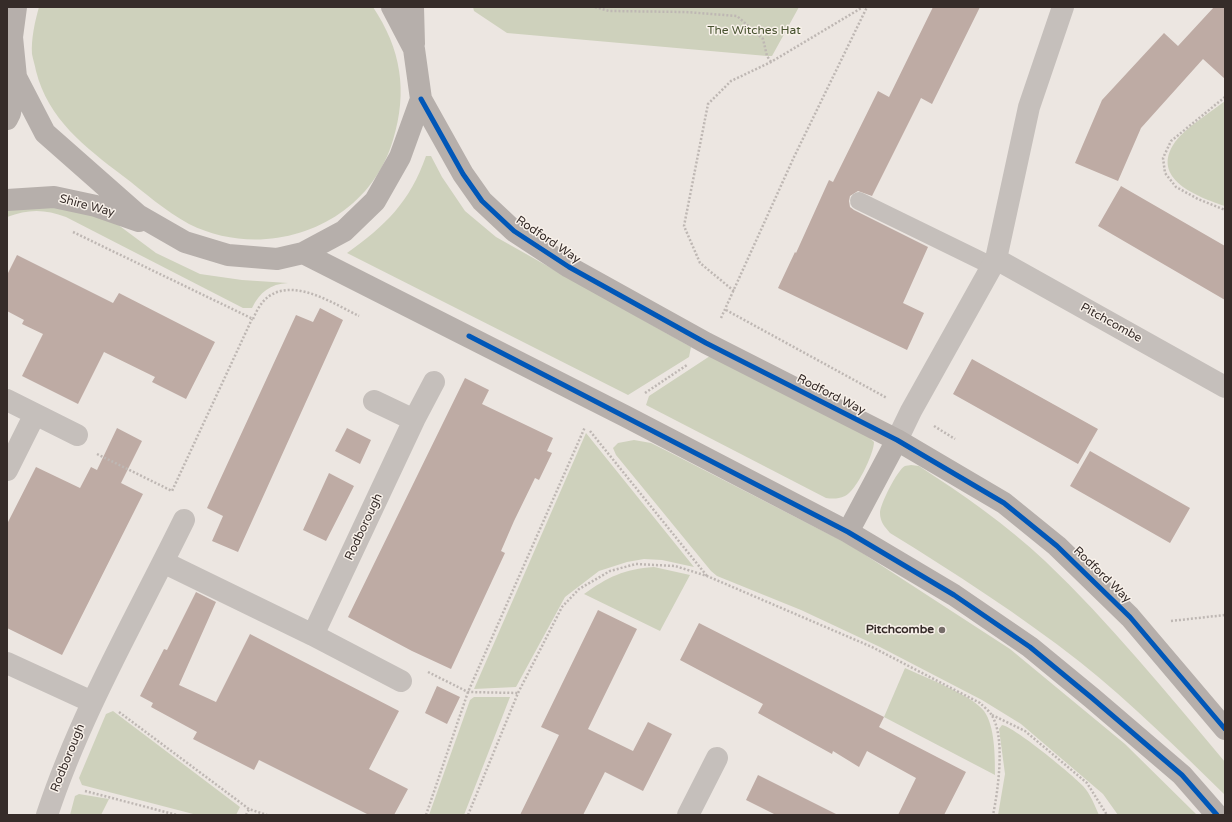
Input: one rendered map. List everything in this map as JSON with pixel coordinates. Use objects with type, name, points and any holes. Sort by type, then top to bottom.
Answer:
[{"type":"street","points":[[7,119],[10,113],[16,77],[12,37],[16,7]]},
{"type":"street","points":[[392,7],[414,49]]},
{"type":"street","points":[[16,77],[45,133],[138,215],[185,242],[228,254],[277,259],[303,253],[344,231],[375,201],[400,157],[421,99],[414,49],[413,7]]},
{"type":"street","points":[[848,532],[911,411],[994,262],[1029,107],[1064,7]]},
{"type":"street","name":"Rodford Way","points":[[421,99],[463,174],[482,201],[514,231],[569,267],[706,343],[897,440],[1004,503],[1057,546],[1130,617],[1225,729]]},
{"type":"street","name":"Shire Way","points":[[7,200],[54,197],[96,206],[165,230]]},
{"type":"street","points":[[303,253],[625,416],[848,532],[954,595],[1030,647],[1092,698],[1182,775],[1217,815]]},
{"type":"street","name":"Pitchcombe","points":[[994,262],[1225,387]]},
{"type":"street","name":"Rodborough","points":[[313,635],[414,420],[434,382]]},
{"type":"street","points":[[7,400],[76,435]]},
{"type":"street","points":[[374,400],[414,420]]},
{"type":"street","points":[[7,470],[35,414]]},
{"type":"street","name":"Rodborough","points":[[46,815],[58,781],[92,702],[184,520]]},
{"type":"street","points":[[163,562],[313,635],[401,681]]},
{"type":"street","points":[[7,663],[92,702]]},
{"type":"street","points":[[688,815],[717,758]]},
{"type":"lane","points":[[859,201],[994,262]]},
{"type":"path","points":[[595,7],[609,11],[686,12],[737,16],[764,40],[767,56],[771,62]]},
{"type":"path","points":[[734,291],[700,263],[684,226],[708,104],[731,81],[771,62],[863,7]]},
{"type":"path","points":[[1225,97],[1171,141],[1163,158],[1165,173],[1176,187],[1198,199],[1225,210]]},
{"type":"path","points":[[92,451],[172,491],[252,319]]},
{"type":"path","points":[[586,425],[707,576]]},
{"type":"path","points":[[468,815],[518,693],[562,607],[579,589],[610,571],[636,564],[675,566],[707,576],[872,647],[980,703],[991,715],[1025,731],[1087,783],[1107,815]]},
{"type":"path","points":[[1171,622],[1225,615]]},
{"type":"path","points":[[401,681],[408,663],[468,692],[518,693]]},
{"type":"path","points":[[92,702],[107,703],[249,809],[267,815]]},
{"type":"path","points":[[991,715],[997,733],[999,765],[999,789],[993,815]]},
{"type":"path","points":[[58,781],[72,788],[177,815]]},
{"type":"path","points":[[246,815],[249,809]]},
{"type":"green space","points":[[39,7],[373,7],[383,23],[390,39],[396,55],[399,71],[401,87],[400,104],[398,122],[393,140],[380,170],[362,195],[338,215],[311,229],[281,237],[250,239],[219,235],[189,224],[163,207],[82,143],[59,118],[49,104],[36,71],[32,54],[32,42]]},
{"type":"green space","name":"The Witches Hat","points":[[473,7],[799,7],[772,56],[767,56],[507,33],[474,11]]},
{"type":"green space","points":[[1225,101],[1225,206],[1190,192],[1172,176],[1168,166],[1169,155],[1175,142],[1180,136]]},
{"type":"green space","points":[[426,156],[431,156],[442,177],[465,211],[496,237],[691,347],[689,357],[628,395],[347,253],[373,233],[395,212],[412,187]]},
{"type":"green space","points":[[42,201],[113,221],[156,253],[200,274],[242,280],[288,283],[271,287],[258,297],[252,308],[243,308],[66,217],[51,212],[29,211],[7,217],[7,209]]},
{"type":"green space","points":[[710,356],[867,435],[874,442],[871,455],[864,472],[849,493],[840,498],[826,498],[646,405],[649,396]]},
{"type":"green space","points":[[586,433],[694,567],[662,560],[644,559],[627,562],[599,571],[565,597],[516,687],[474,689]]},
{"type":"green space","points":[[634,440],[651,443],[850,545],[1010,649],[1125,744],[1197,815],[1118,815],[1103,794],[1021,724],[982,700],[880,647],[801,610],[717,576],[711,571],[616,455],[613,448],[618,443]]},
{"type":"green space","points":[[905,466],[919,466],[968,499],[1000,523],[1045,561],[1092,609],[1138,659],[1225,762],[1225,795],[1136,710],[1080,662],[987,595],[890,533],[882,522],[880,516],[881,509],[898,474]]},
{"type":"green space","points":[[654,567],[690,575],[660,631],[584,594],[617,575],[643,568]]},
{"type":"green space","points":[[905,668],[959,693],[978,705],[984,711],[988,717],[992,733],[995,775],[884,717]]},
{"type":"green space","points":[[474,697],[510,697],[464,815],[429,815],[470,700]]},
{"type":"green space","points":[[113,711],[240,807],[236,815],[197,815],[82,785],[79,778],[106,714]]},
{"type":"green space","points":[[1002,725],[1018,733],[1077,780],[1088,792],[1099,815],[998,815],[1005,774],[999,729]]},
{"type":"green space","points":[[79,794],[109,799],[101,815],[70,815],[75,796]]},
{"type":"building","points":[[933,7],[980,7],[932,104],[921,98],[872,196],[858,191],[850,196],[849,201],[850,207],[854,210],[928,247],[903,303],[924,313],[907,350],[778,288],[795,252],[796,253],[829,180],[833,182],[878,91],[889,97]]},
{"type":"building","points":[[1214,7],[1225,7],[1225,79],[1203,59],[1141,128],[1118,181],[1075,163],[1102,100],[1164,33],[1178,46]]},
{"type":"building","points":[[1121,186],[1225,246],[1225,300],[1098,226]]},
{"type":"building","points":[[17,255],[113,303],[119,293],[215,342],[186,399],[152,382],[155,377],[104,352],[78,404],[22,376],[43,334],[22,324],[24,320],[7,311],[7,275]]},
{"type":"building","points":[[320,308],[343,320],[238,552],[212,541],[223,516],[207,508],[296,315],[313,322]]},
{"type":"building","points":[[972,359],[1098,429],[1078,464],[953,394]]},
{"type":"building","points":[[465,378],[489,390],[482,404],[553,438],[547,451],[552,453],[539,480],[535,478],[514,521],[501,551],[505,553],[451,669],[412,651],[348,617]]},
{"type":"building","points":[[117,428],[142,441],[121,483],[143,494],[62,655],[7,628],[7,524],[36,467],[80,488],[91,467],[97,470]]},
{"type":"building","points":[[347,428],[371,440],[360,464],[335,451]]},
{"type":"building","points":[[1090,451],[1190,508],[1170,543],[1070,486]]},
{"type":"building","points":[[329,473],[354,486],[326,541],[303,530]]},
{"type":"building","points":[[196,592],[216,602],[179,685],[216,702],[250,634],[399,711],[369,769],[408,789],[394,815],[369,815],[259,760],[254,770],[193,739],[197,732],[151,707],[153,703],[140,696],[164,649],[167,650]]},
{"type":"building","points":[[598,610],[637,629],[588,729],[633,751],[648,722],[672,734],[643,791],[605,772],[583,815],[520,815],[559,735],[541,727]]},
{"type":"building","points":[[699,623],[884,717],[879,727],[966,772],[944,815],[898,815],[916,778],[867,751],[859,767],[833,751],[832,754],[758,713],[763,704],[680,660]]},
{"type":"building","points":[[437,686],[460,697],[447,724],[425,713]]},
{"type":"building","points":[[758,775],[838,815],[776,815],[746,800]]},
{"type":"cycle path","points":[[421,99],[463,174],[482,201],[514,231],[569,267],[706,343],[897,440],[1004,503],[1057,546],[1130,617],[1225,729]]},
{"type":"cycle path","points":[[469,336],[848,532],[954,595],[1030,647],[1092,698],[1182,775],[1217,815]]},
{"type":"place","name":"Pitchcombe","points":[[942,630]]}]
